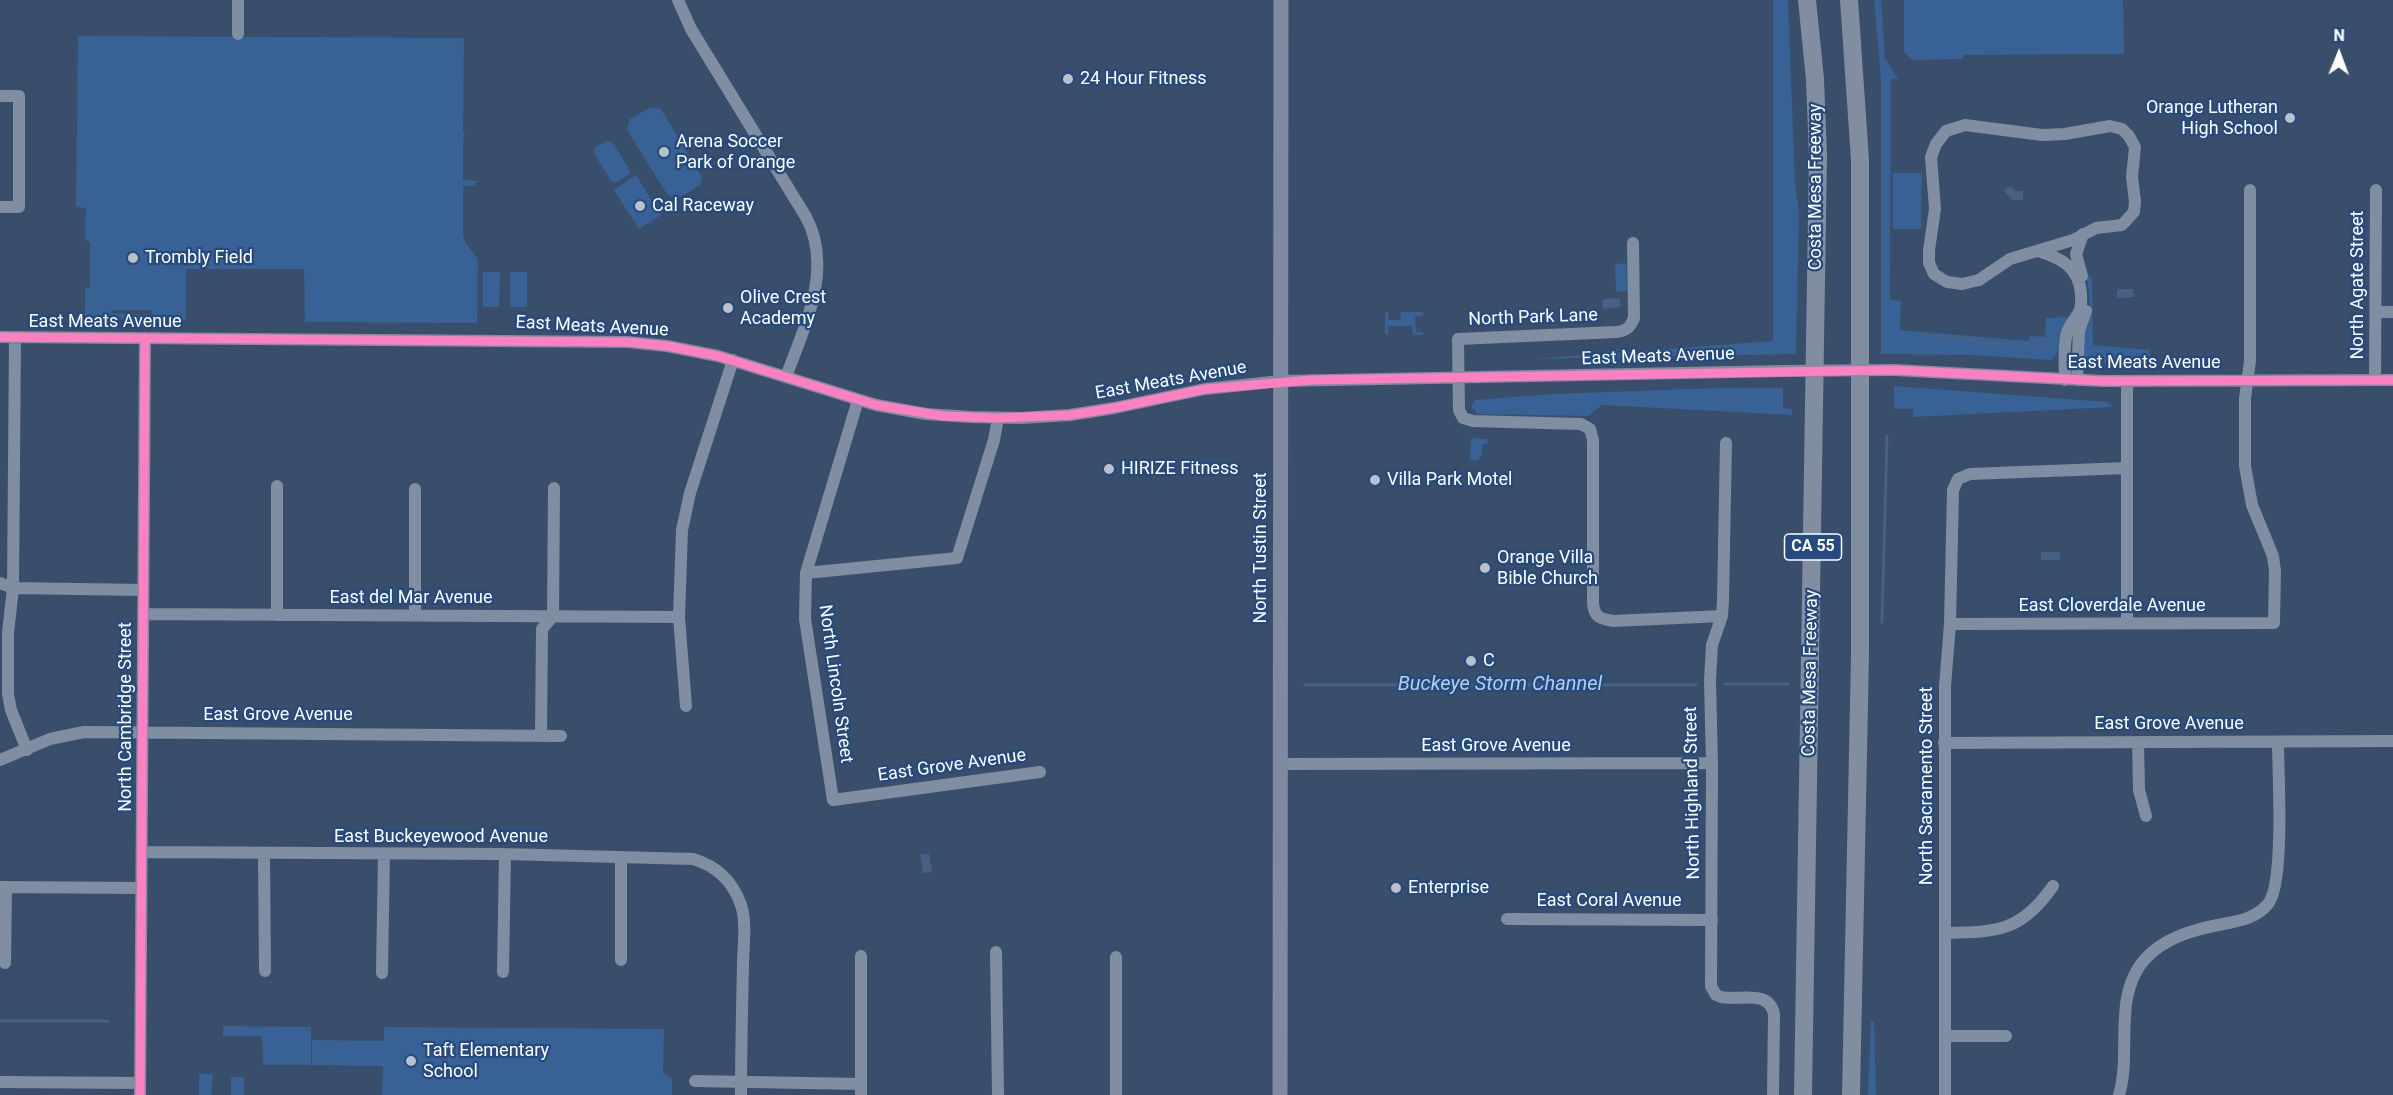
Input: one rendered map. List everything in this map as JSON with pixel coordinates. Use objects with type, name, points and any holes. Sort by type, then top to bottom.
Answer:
[{"type":"highway","name":"Costa Mesa Freeway","points":[[1803,1095],[1818,166],[1815,79],[1807,0]]},
{"type":"highway","name":"CA 55","points":[[1849,0],[1858,126],[1860,231],[1860,655],[1851,1095]]},
{"type":"main road","name":"North Tustin Street","points":[[1280,1095],[1281,0]]},
{"type":"street","points":[[238,0],[238,34]]},
{"type":"street","points":[[678,0],[691,30],[806,217],[815,236],[819,262],[817,281],[786,377]]},
{"type":"street","points":[[0,96],[19,96],[19,207],[0,207]]},
{"type":"street","points":[[1965,125],[2042,135],[2065,134],[2110,126],[2122,129],[2129,136],[2135,147],[2132,177],[2135,202],[2134,212],[2127,222],[2122,225],[2096,228],[2073,240],[2037,250],[2010,259],[1984,277],[1969,283],[1947,282],[1934,274],[1930,267],[1929,256],[1935,209],[1931,158],[1936,144],[1946,131],[1965,125]]},
{"type":"street","points":[[2246,380],[2250,361],[2250,190]]},
{"type":"street","name":"North Agate Street","points":[[2375,380],[2376,190]]},
{"type":"street","points":[[2071,380],[2079,331],[2087,303],[2085,282],[2076,261],[2083,234]]},
{"type":"street","name":"North Park Lane","points":[[1633,243],[1634,318],[1631,326],[1625,331],[1458,339],[1459,410],[1467,419],[1479,422],[1581,424],[1590,429],[1593,440],[1595,614],[1599,618],[1613,621],[1722,616]]},
{"type":"street","points":[[2037,250],[2068,264],[2077,276],[2080,286],[2080,308],[2068,328],[2066,337],[2071,380]]},
{"type":"street","points":[[2376,312],[2393,312]]},
{"type":"street","name":"East Meats Avenue","points":[[0,338],[606,341],[667,346],[733,360],[858,400],[926,414],[998,418],[1070,415],[1206,389],[1281,381],[1894,370],[2071,380],[2393,380]]},
{"type":"street","points":[[15,338],[13,588],[8,633],[8,694],[11,710],[27,750]]},
{"type":"street","name":"North Cambridge Street","points":[[140,1089],[145,338]]},
{"type":"street","points":[[686,706],[679,617],[682,530],[685,510],[733,360]]},
{"type":"street","name":"East Cloverdale Avenue","points":[[1950,624],[2274,623],[2273,556],[2252,505],[2247,485],[2246,380]]},
{"type":"street","points":[[2127,381],[2127,623]]},
{"type":"street","name":"North Lincoln Street","points":[[832,800],[805,619],[806,573],[858,400]]},
{"type":"street","points":[[806,573],[957,558],[994,440],[998,418]]},
{"type":"street","name":"North Highland Street","points":[[1726,443],[1722,616],[1711,660],[1713,991],[1716,995],[1725,998],[1760,998],[1768,1002],[1773,1009],[1773,1095]]},
{"type":"street","name":"North Sacramento Street","points":[[1945,1095],[1944,743],[1945,686],[1950,624],[1952,499],[1958,479],[1978,473],[2127,468]]},
{"type":"street","points":[[277,486],[277,615]]},
{"type":"street","points":[[541,735],[542,629],[553,616],[554,488]]},
{"type":"street","points":[[415,489],[415,615]]},
{"type":"street","points":[[0,583],[13,588],[143,590]]},
{"type":"street","name":"East del Mar Avenue","points":[[143,614],[679,617]]},
{"type":"street","name":"East Grove Avenue","points":[[0,760],[67,734],[142,732],[561,736]]},
{"type":"street","name":"East Grove Avenue","points":[[1944,743],[2393,741]]},
{"type":"street","points":[[2138,742],[2139,790],[2146,816]]},
{"type":"street","points":[[2119,1095],[2124,1079],[2125,1011],[2130,985],[2145,959],[2167,942],[2196,930],[2248,920],[2269,903],[2278,872],[2278,742]]},
{"type":"street","name":"East Grove Avenue","points":[[1280,764],[1712,764]]},
{"type":"street","name":"East Grove Avenue","points":[[832,800],[1040,772]]},
{"type":"street","name":"East Buckeyewood Avenue","points":[[142,852],[505,854],[693,860],[717,870],[731,884],[741,907],[743,925],[741,1081]]},
{"type":"street","points":[[264,854],[265,971]]},
{"type":"street","points":[[382,973],[384,854]]},
{"type":"street","points":[[503,972],[505,854]]},
{"type":"street","points":[[621,858],[621,960]]},
{"type":"street","points":[[1945,933],[1986,932],[2012,925],[2029,915],[2053,886]]},
{"type":"street","points":[[5,963],[3,888],[141,888]]},
{"type":"street","name":"East Coral Avenue","points":[[1507,919],[1712,920]]},
{"type":"street","points":[[996,952],[998,1095]]},
{"type":"street","points":[[695,1081],[741,1081],[861,1089],[861,956]]},
{"type":"street","points":[[1116,957],[1116,1095]]},
{"type":"street","points":[[1945,1036],[2006,1036]]},
{"type":"street","points":[[741,1081],[741,1095]]},
{"type":"street","points":[[0,1082],[140,1089]]},
{"type":"shaded area","points":[[1773,0],[1788,0],[1795,183],[1799,212],[1796,354],[1532,359],[1773,341]]},
{"type":"shaded area","points":[[1874,0],[1881,0],[1885,58],[1898,79],[1891,79],[1890,300],[1901,301],[1900,330],[2029,341],[2030,336],[2045,337],[2046,318],[2072,317],[2064,328],[2058,350],[2052,360],[1971,355],[1881,354],[1881,79]]},
{"type":"shaded area","points":[[1904,0],[2123,0],[2124,54],[1963,55],[1963,59],[1912,60],[1904,52]]},
{"type":"shaded area","points":[[78,36],[464,38],[463,180],[478,181],[474,186],[463,186],[463,235],[466,244],[478,259],[477,323],[305,322],[304,269],[186,269],[186,320],[85,319],[85,288],[90,287],[90,242],[85,240],[86,208],[76,207]],"holes":[[[111,310],[151,310],[152,315],[111,313]]]},
{"type":"shaded area","name":"Arena Soccer Park of Orange","points":[[651,107],[661,109],[702,177],[700,185],[688,193],[676,197],[667,194],[627,130],[630,119]]},
{"type":"shaded area","points":[[606,141],[613,142],[630,171],[628,175],[615,183],[611,181],[593,152],[595,147]]},
{"type":"shaded area","points":[[1893,173],[1922,173],[1921,229],[1893,229]]},
{"type":"shaded area","name":"Cal Raceway","points":[[636,175],[661,215],[639,229],[614,190]]},
{"type":"shaded area","points":[[2010,186],[2015,191],[2023,191],[2023,200],[2012,200],[2004,191]]},
{"type":"shaded area","points":[[1626,263],[1627,291],[1616,292],[1615,264]]},
{"type":"shaded area","points":[[483,272],[500,272],[499,307],[483,307]]},
{"type":"shaded area","points":[[510,272],[527,272],[527,307],[510,307]]},
{"type":"shaded area","points":[[2087,274],[2092,278],[2093,345],[2150,350],[2150,362],[2097,362],[2084,357],[2083,338],[2090,305]]},
{"type":"shaded area","points":[[2117,289],[2133,289],[2134,297],[2117,298]]},
{"type":"shaded area","points":[[1620,299],[1621,307],[1603,309],[1602,300]]},
{"type":"shaded area","points":[[1385,312],[1388,312],[1389,320],[1400,320],[1401,312],[1424,312],[1422,316],[1415,316],[1416,332],[1423,332],[1423,335],[1413,335],[1412,326],[1388,326],[1388,335],[1385,334]]},
{"type":"shaded area","points":[[1894,386],[2107,402],[2113,407],[1913,417],[1913,409],[1894,409]]},
{"type":"shaded area","points":[[1783,388],[1783,408],[1792,409],[1792,415],[1602,405],[1588,416],[1476,414],[1476,411],[1471,408],[1475,400],[1552,394]]},
{"type":"shaded area","points":[[1471,438],[1487,439],[1488,444],[1483,444],[1482,454],[1478,460],[1470,460]]},
{"type":"shaded area","points":[[2041,552],[2060,552],[2060,560],[2041,560]]},
{"type":"shaded area","points":[[920,854],[929,854],[932,872],[923,873]]},
{"type":"shaded area","points":[[1871,1020],[1874,1022],[1876,1095],[1868,1095]]},
{"type":"shaded area","points":[[223,1026],[311,1027],[311,1065],[263,1065],[262,1036],[223,1036]]},
{"type":"shaded area","name":"Taft Elementary School","points":[[384,1027],[664,1029],[663,1073],[672,1079],[672,1095],[382,1095],[383,1066],[312,1065],[312,1040],[384,1041]]},
{"type":"shaded area","points":[[199,1074],[213,1074],[211,1095],[199,1095]]},
{"type":"shaded area","points":[[231,1077],[244,1077],[244,1095],[231,1095]]},
{"type":"waterway","name":"Buckeye Storm Channel","points":[[1921,335],[2049,348]]},
{"type":"waterway","name":"Buckeye Storm Channel","points":[[1882,622],[1887,436]]},
{"type":"waterway","name":"Buckeye Storm Channel","points":[[1725,684],[1788,684]]},
{"type":"waterway","name":"Buckeye Storm Channel","points":[[1305,685],[1696,685]]},
{"type":"waterway","name":"Buckeye Storm Channel","points":[[0,1021],[108,1021]]},
{"type":"cycle path","points":[[0,337],[628,342],[667,346],[718,356],[876,405],[943,416],[998,418],[1070,415],[1205,389],[1311,380],[1894,370],[2103,381],[2393,380]]},
{"type":"cycle path","points":[[140,1095],[145,338]]},
{"type":"place","name":"24 Hour Fitness","points":[[1068,79]]},
{"type":"place","name":"Orange Lutheran High School","points":[[2290,118]]},
{"type":"place","name":"Arena Soccer Park of Orange","points":[[664,152]]},
{"type":"place","name":"Cal Raceway","points":[[640,206]]},
{"type":"place","name":"Trombly Field","points":[[133,258]]},
{"type":"place","name":"Olive Crest Academy","points":[[728,308]]},
{"type":"place","name":"HIRIZE Fitness","points":[[1109,469]]},
{"type":"place","name":"Villa Park Motel","points":[[1375,480]]},
{"type":"place","name":"Orange Villa Bible Church","points":[[1485,568]]},
{"type":"place","name":"C","points":[[1471,661]]},
{"type":"place","name":"Enterprise","points":[[1396,888]]},
{"type":"place","name":"Taft Elementary School","points":[[411,1061]]}]
